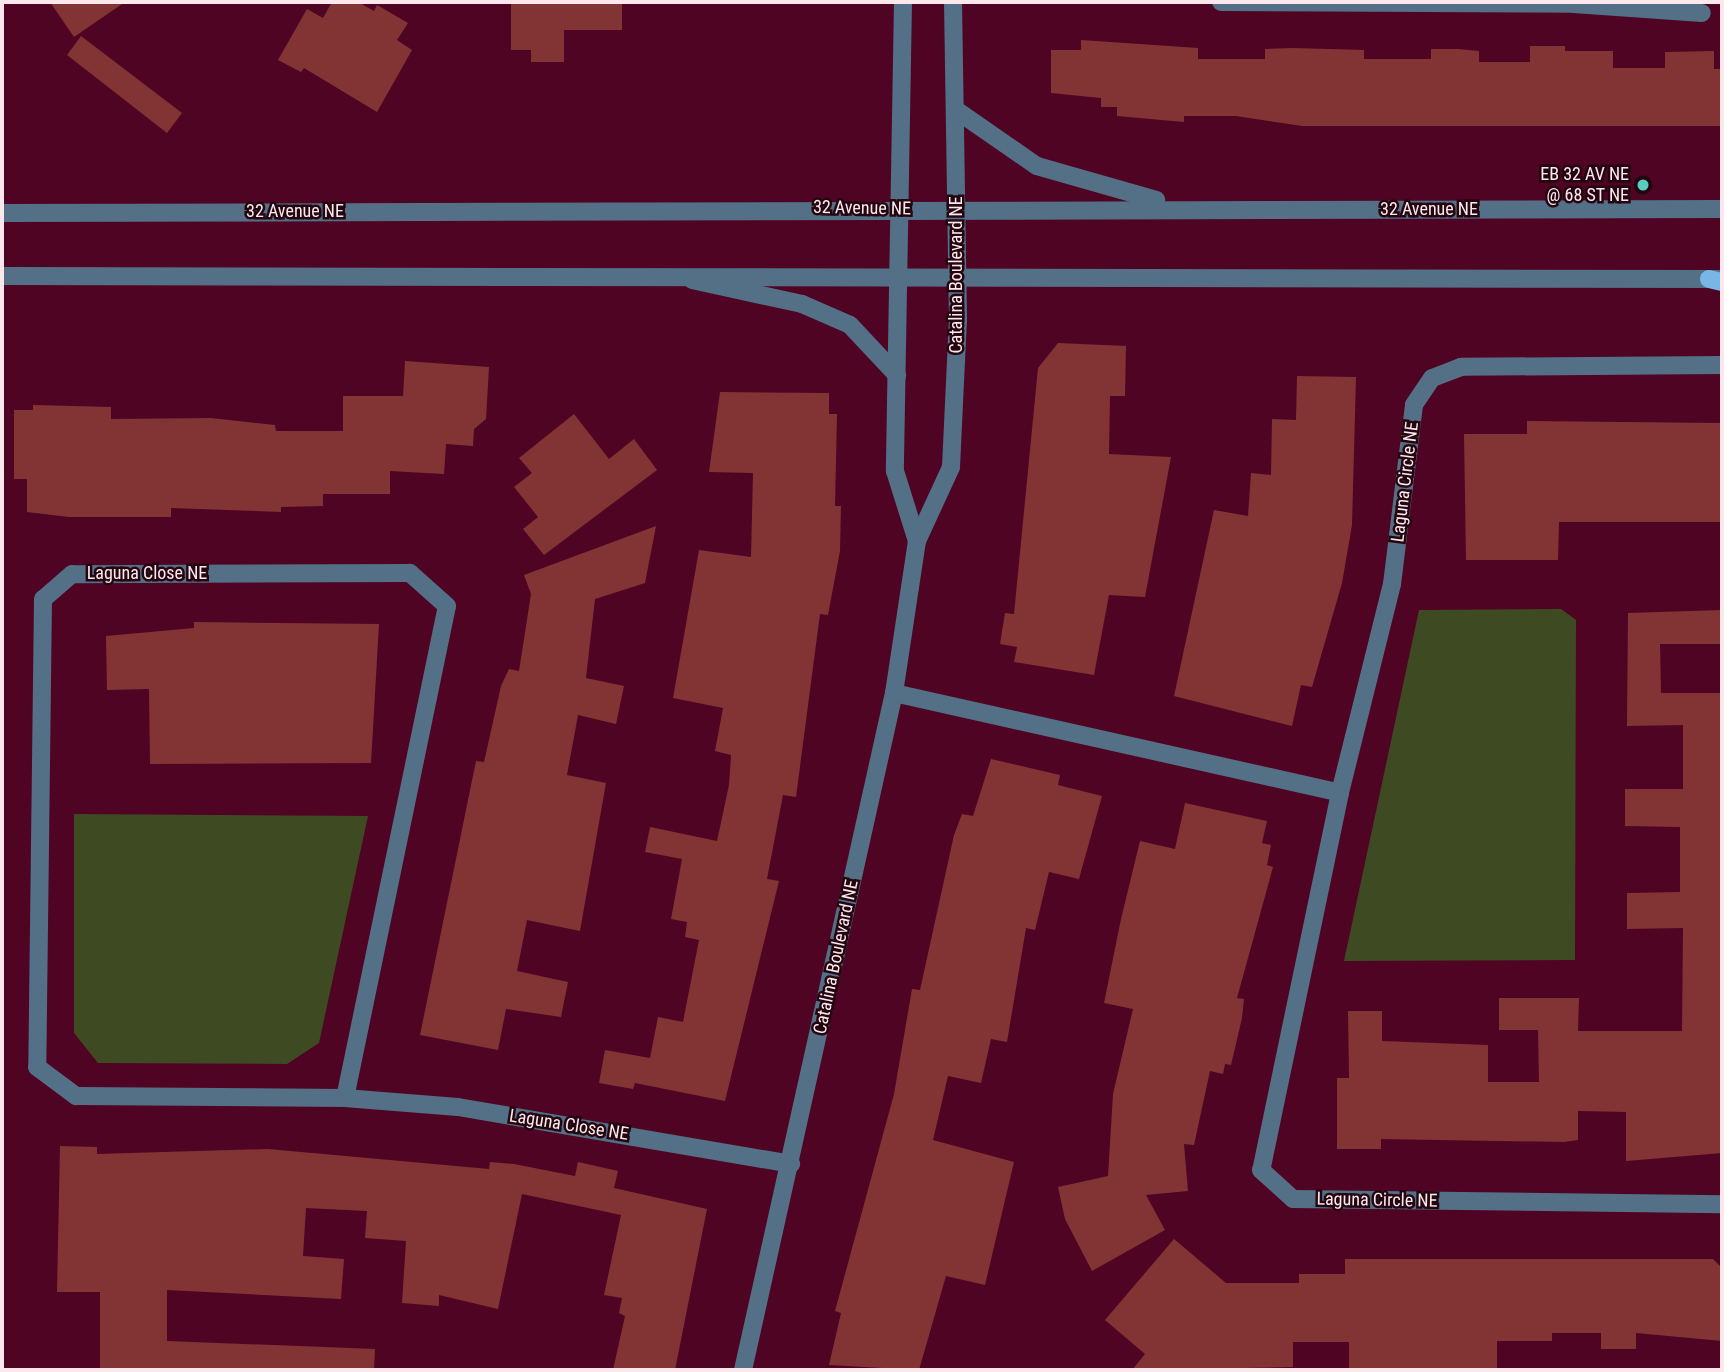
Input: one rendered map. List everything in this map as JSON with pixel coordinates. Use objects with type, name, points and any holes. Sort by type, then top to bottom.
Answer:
[{"type":"street","name":"Catalina Boulevard NE","points":[[903,2],[901,273],[895,471],[917,541]]},
{"type":"street","name":"Catalina Boulevard NE","points":[[743,1370],[894,693],[917,541],[951,467],[958,273],[953,2]]},
{"type":"street","points":[[1221,2],[1574,3],[1702,13]]},
{"type":"street","points":[[956,110],[1004,147],[1070,180],[1125,196],[1222,209]]},
{"type":"street","name":"32 Avenue NE","points":[[2,213],[901,208],[1722,209]]},
{"type":"street","points":[[658,272],[802,304],[850,325],[897,375]]},
{"type":"street","points":[[2,275],[658,272],[1718,280]]},
{"type":"street","name":"Laguna Circle NE","points":[[1722,365],[1461,367],[1432,378],[1415,405],[1392,584],[1340,793],[1261,1170],[1293,1199],[1722,1205]]},
{"type":"street","name":"Laguna Close NE","points":[[345,1098],[447,606],[410,572],[72,574],[43,598],[37,1067],[75,1096],[345,1098],[561,1122],[791,1164]]},
{"type":"street","points":[[894,693],[1340,793]]},
{"type":"green space","points":[[1561,609],[1576,620],[1575,960],[1344,961],[1419,610]]},
{"type":"green space","points":[[74,814],[368,816],[319,1043],[287,1064],[98,1063],[74,1033]]},
{"type":"building","points":[[50,2],[125,2],[74,37]]},
{"type":"building","points":[[332,2],[358,2],[374,11],[377,5],[408,23],[397,40],[412,50],[377,112],[304,68],[301,72],[278,60],[307,9],[323,18]]},
{"type":"building","points":[[511,2],[622,2],[622,30],[564,30],[564,62],[531,62],[531,50],[511,50]]},
{"type":"building","points":[[81,36],[182,113],[167,133],[67,55]]},
{"type":"building","points":[[1081,40],[1198,48],[1198,59],[1265,59],[1265,49],[1292,48],[1364,50],[1364,59],[1431,59],[1431,49],[1458,49],[1479,51],[1479,62],[1530,62],[1530,46],[1565,46],[1565,51],[1613,51],[1613,68],[1665,68],[1665,52],[1714,51],[1714,69],[1722,69],[1722,126],[1302,126],[1236,116],[1184,116],[1184,122],[1117,116],[1117,107],[1101,107],[1101,98],[1051,93],[1051,50],[1081,50]]},
{"type":"building","points":[[1058,343],[1126,346],[1125,396],[1110,396],[1109,454],[1171,457],[1145,597],[1109,595],[1094,675],[1014,662],[1017,647],[1000,644],[1005,613],[1014,614],[1038,368]]},
{"type":"building","points":[[405,361],[489,367],[486,419],[474,429],[473,446],[446,444],[444,474],[390,471],[390,494],[323,494],[323,506],[281,507],[281,512],[171,508],[171,517],[69,517],[27,512],[27,479],[14,479],[14,410],[33,410],[33,405],[111,407],[111,419],[211,418],[275,425],[276,431],[343,431],[343,396],[403,396]]},
{"type":"building","points":[[1297,376],[1356,377],[1352,525],[1342,583],[1312,687],[1301,685],[1292,726],[1174,696],[1214,510],[1248,516],[1251,473],[1271,475],[1272,419],[1296,420]]},
{"type":"building","points":[[720,392],[829,393],[829,414],[837,414],[835,506],[841,506],[840,551],[828,615],[820,614],[796,797],[783,795],[767,879],[779,881],[725,1101],[635,1083],[633,1089],[599,1083],[605,1050],[650,1058],[658,1017],[683,1022],[699,940],[685,937],[687,922],[671,919],[682,859],[645,852],[650,827],[717,841],[729,785],[731,755],[715,751],[723,708],[673,698],[699,550],[751,557],[753,473],[709,472]]},
{"type":"building","points":[[574,414],[609,459],[634,439],[657,470],[544,555],[523,529],[538,517],[514,487],[532,473],[519,458]]},
{"type":"building","points":[[1527,421],[1720,423],[1720,522],[1559,522],[1558,560],[1466,560],[1464,434],[1527,434]]},
{"type":"building","points":[[656,526],[645,583],[595,599],[586,678],[624,686],[616,724],[578,715],[567,775],[606,783],[580,931],[527,920],[517,971],[568,982],[561,1017],[506,1009],[498,1050],[420,1035],[476,761],[484,762],[501,686],[509,669],[519,671],[531,594],[524,575]]},
{"type":"building","points":[[1722,610],[1722,644],[1660,644],[1661,693],[1722,693],[1722,1153],[1626,1161],[1626,1112],[1578,1111],[1578,1140],[1381,1139],[1381,1149],[1337,1149],[1337,1078],[1349,1078],[1348,1011],[1382,1011],[1382,1041],[1488,1045],[1488,1082],[1539,1082],[1538,1030],[1499,1030],[1499,998],[1579,998],[1578,1031],[1682,1031],[1683,928],[1627,929],[1627,893],[1680,892],[1680,827],[1625,826],[1625,789],[1683,789],[1683,725],[1627,726],[1628,613]]},
{"type":"building","points":[[194,622],[379,624],[371,763],[150,764],[149,689],[107,690],[106,636],[194,628]]},
{"type":"building","points":[[991,759],[1060,775],[1058,785],[1102,796],[1079,879],[1049,872],[1035,930],[1026,928],[1007,1042],[991,1039],[981,1083],[948,1076],[933,1140],[1014,1162],[985,1285],[946,1276],[919,1370],[829,1365],[841,1313],[835,1311],[894,1094],[912,989],[920,990],[954,835],[962,814],[973,816]]},
{"type":"building","points":[[1185,803],[1267,821],[1262,843],[1271,845],[1267,865],[1273,867],[1237,998],[1244,999],[1231,1065],[1225,1064],[1223,1074],[1210,1071],[1194,1145],[1184,1144],[1188,1191],[1146,1195],[1165,1230],[1092,1271],[1065,1219],[1058,1187],[1108,1176],[1113,1094],[1133,1009],[1104,1003],[1121,919],[1140,841],[1175,849]]},
{"type":"building","points":[[60,1146],[97,1147],[97,1154],[268,1149],[489,1169],[490,1162],[514,1164],[575,1176],[578,1162],[618,1171],[614,1188],[707,1209],[675,1370],[613,1370],[625,1316],[619,1313],[622,1298],[604,1295],[621,1215],[522,1194],[498,1309],[439,1295],[439,1306],[402,1303],[406,1241],[365,1238],[367,1211],[306,1208],[303,1256],[344,1259],[341,1299],[167,1290],[167,1341],[375,1349],[374,1370],[100,1370],[100,1292],[57,1292]]},
{"type":"building","points":[[1174,1239],[1226,1283],[1299,1283],[1299,1274],[1345,1274],[1345,1259],[1713,1259],[1721,1267],[1722,1341],[1636,1333],[1636,1349],[1601,1349],[1601,1333],[1552,1333],[1552,1341],[1497,1341],[1497,1370],[1349,1370],[1349,1342],[1293,1342],[1293,1367],[1132,1370],[1145,1354],[1105,1320]]},
{"type":"place","name":"EB 32 AV NE @ 68 ST NE","points":[[1643,185]]}]
